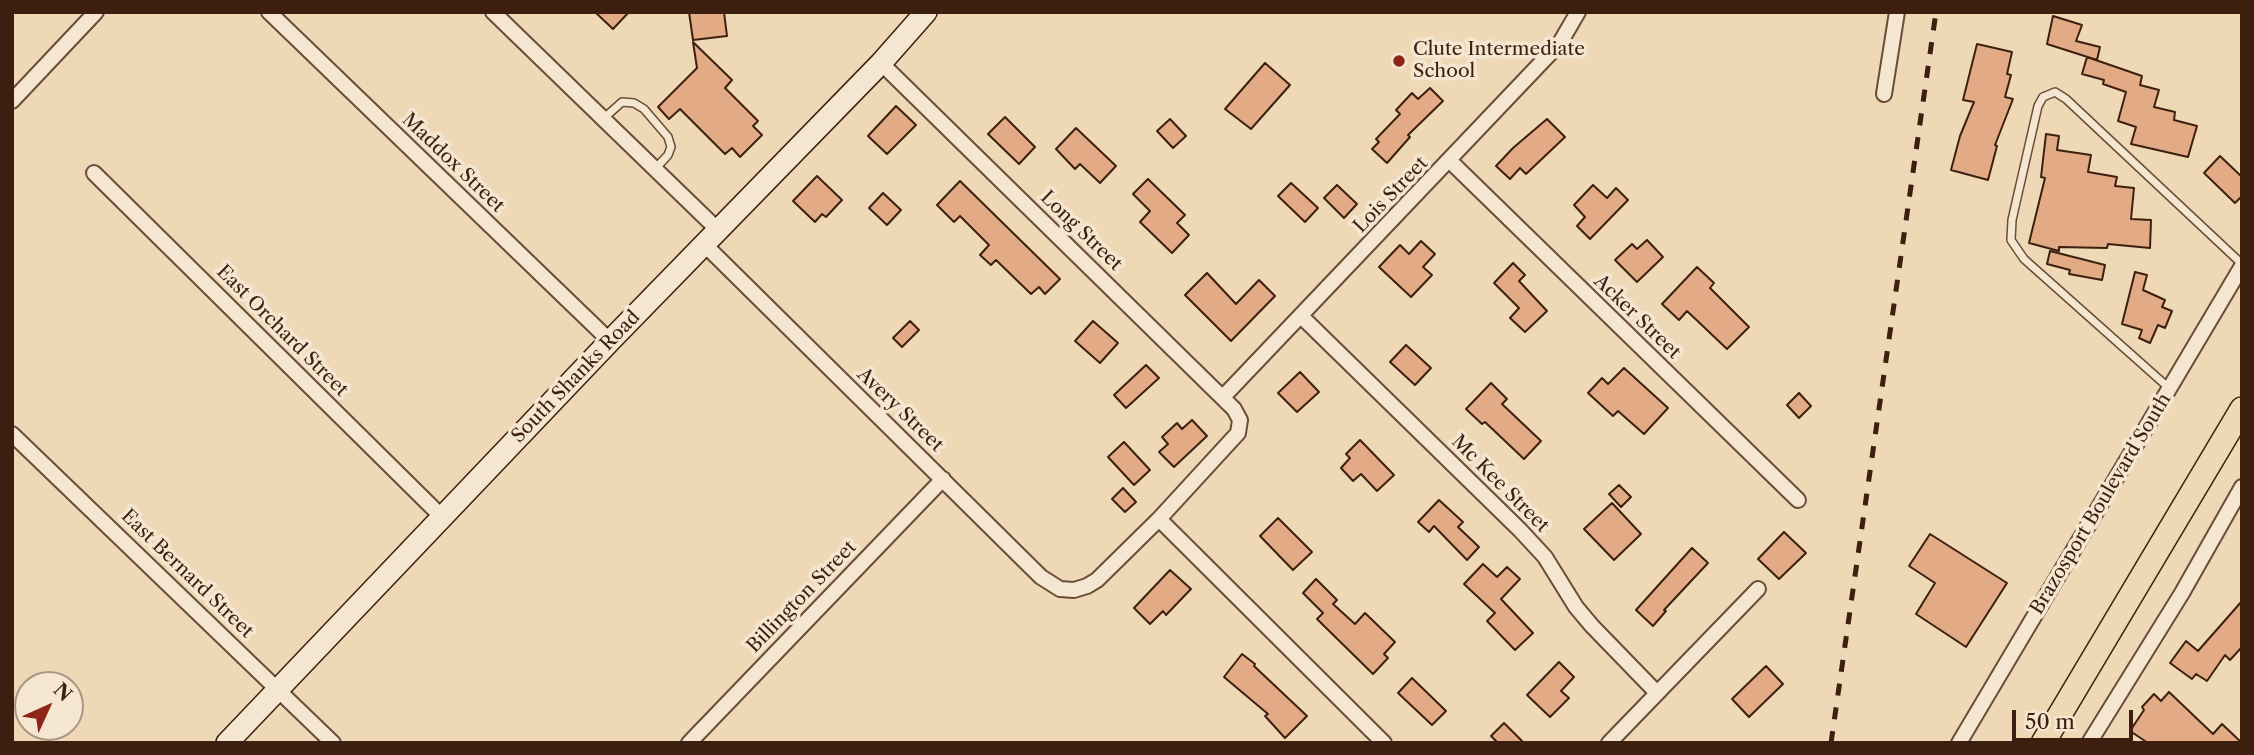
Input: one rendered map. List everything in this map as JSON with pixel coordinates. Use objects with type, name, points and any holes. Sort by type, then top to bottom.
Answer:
[{"type":"main road","points":[[2043,743],[2242,409]]},
{"type":"street","points":[[12,101],[96,12]]},
{"type":"street","name":"Maddox Street","points":[[269,12],[610,341]]},
{"type":"street","name":"Avery Street","points":[[493,12],[655,169],[712,238],[1041,577],[1060,589],[1074,590],[1087,586],[1097,580],[1159,519]]},
{"type":"street","name":"South Shanks Road","points":[[227,743],[610,341],[881,63],[926,12]]},
{"type":"street","name":"Lois Street","points":[[1223,397],[1560,43],[1578,12]]},
{"type":"street","points":[[1884,94],[1897,12]]},
{"type":"street","name":"Long Street","points":[[881,63],[1234,410],[1240,420],[1238,433],[1159,519]]},
{"type":"street","name":"Acker Street","points":[[1450,161],[1798,500]]},
{"type":"street","name":"East Orchard Street","points":[[94,173],[442,517]]},
{"type":"street","name":"Brazosport Boulevard South","points":[[1959,743],[2242,265]]},
{"type":"street","name":"Mc Kee Street","points":[[1301,316],[1520,530],[1545,557],[1576,607],[1657,693]]},
{"type":"street","name":"East Bernard Street","points":[[12,434],[334,743]]},
{"type":"street","name":"Billington Street","points":[[689,743],[943,479]]},
{"type":"street","points":[[2089,743],[2182,593],[2242,487]]},
{"type":"street","points":[[1159,519],[1384,743]]},
{"type":"street","points":[[1609,743],[1758,589]]},
{"type":"lane","points":[[2169,388],[2024,259],[2011,240],[2012,220],[2038,106],[2043,97],[2055,93],[2066,99],[2242,265]]},
{"type":"lane","points":[[603,119],[622,102],[634,103],[643,109],[668,137],[671,147],[668,155],[655,169]]},
{"type":"building","points":[[595,12],[629,12],[613,29]]},
{"type":"building","points":[[689,12],[724,12],[727,36],[693,40]]},
{"type":"building","points":[[2053,16],[2082,25],[2076,41],[2100,47],[2097,60],[2047,44]]},
{"type":"building","points":[[693,42],[732,80],[725,88],[758,121],[753,126],[762,135],[740,157],[732,148],[725,154],[680,109],[669,119],[658,107],[697,68]]},
{"type":"building","points":[[1977,44],[2012,52],[2007,74],[2011,75],[2005,97],[2013,99],[1995,145],[1997,146],[1988,180],[1951,170],[1960,136],[1974,102],[1963,100]]},
{"type":"building","points":[[2087,57],[2142,76],[2140,85],[2159,90],[2154,107],[2175,112],[2174,120],[2197,126],[2188,157],[2131,144],[2136,127],[2118,121],[2126,92],[2103,84],[2104,80],[2082,74]]},
{"type":"building","points":[[1265,63],[1290,85],[1251,129],[1225,109]]},
{"type":"building","points":[[1430,88],[1443,101],[1408,135],[1410,137],[1387,163],[1372,149],[1379,142],[1376,139],[1400,114],[1396,110],[1412,93],[1418,99]]},
{"type":"building","points":[[896,106],[916,125],[887,154],[868,136]]},
{"type":"building","points":[[1005,117],[1035,147],[1019,164],[988,134]]},
{"type":"building","points":[[1170,119],[1186,136],[1173,148],[1157,131]]},
{"type":"building","points":[[1547,119],[1565,137],[1526,174],[1520,168],[1510,179],[1496,166]]},
{"type":"building","points":[[1076,128],[1116,166],[1100,183],[1080,164],[1075,169],[1056,149]]},
{"type":"building","points":[[2046,134],[2059,136],[2057,150],[2091,155],[2088,172],[2117,177],[2115,186],[2134,188],[2131,219],[2151,220],[2150,248],[2108,244],[2107,248],[2059,247],[2059,251],[2029,243],[2045,178],[2041,177]]},
{"type":"building","points":[[2220,156],[2242,177],[2242,196],[2235,203],[2204,173]]},
{"type":"building","points":[[817,176],[842,200],[826,217],[822,214],[815,222],[793,201]]},
{"type":"building","points":[[1148,179],[1185,215],[1177,223],[1189,235],[1172,253],[1140,222],[1150,211],[1133,194]]},
{"type":"building","points":[[960,181],[1060,279],[1045,294],[1039,287],[1031,294],[996,260],[991,265],[980,255],[989,245],[960,216],[954,222],[937,205]]},
{"type":"building","points":[[1291,183],[1318,208],[1305,222],[1278,196]]},
{"type":"building","points":[[1337,185],[1357,204],[1344,218],[1324,198]]},
{"type":"building","points":[[1593,185],[1607,198],[1616,188],[1628,200],[1590,239],[1577,226],[1585,217],[1574,205]]},
{"type":"building","points":[[883,193],[901,210],[887,225],[869,208]]},
{"type":"building","points":[[1647,240],[1663,257],[1637,282],[1615,260],[1632,244],[1637,249]]},
{"type":"building","points":[[1421,241],[1435,254],[1423,267],[1432,275],[1411,297],[1379,267],[1400,245],[1409,254]]},
{"type":"building","points":[[2050,251],[2105,265],[2102,280],[2069,274],[2070,270],[2047,264]]},
{"type":"building","points":[[1513,263],[1525,275],[1519,281],[1547,311],[1525,332],[1510,318],[1519,308],[1494,283]]},
{"type":"building","points":[[1697,267],[1714,283],[1710,288],[1749,327],[1727,349],[1687,311],[1679,320],[1662,304]]},
{"type":"building","points":[[2135,272],[2147,275],[2143,290],[2165,300],[2162,307],[2172,311],[2165,328],[2158,325],[2150,343],[2139,338],[2142,330],[2122,324]]},
{"type":"building","points":[[1207,273],[1236,304],[1259,280],[1275,296],[1231,341],[1185,295]]},
{"type":"building","points":[[910,321],[919,330],[902,347],[893,338]]},
{"type":"building","points":[[1093,321],[1118,343],[1100,363],[1075,341]]},
{"type":"building","points":[[1406,345],[1431,368],[1415,385],[1390,362]]},
{"type":"building","points":[[1146,365],[1159,378],[1126,408],[1114,395]]},
{"type":"building","points":[[1624,368],[1668,408],[1644,434],[1618,411],[1613,416],[1588,393],[1602,378],[1608,384]]},
{"type":"building","points":[[1300,372],[1319,392],[1297,412],[1278,393]]},
{"type":"building","points":[[1491,383],[1507,399],[1502,404],[1541,441],[1524,459],[1485,422],[1482,424],[1466,409]]},
{"type":"building","points":[[1799,393],[1811,406],[1799,418],[1787,405]]},
{"type":"building","points":[[1192,420],[1207,436],[1174,467],[1159,452],[1168,444],[1162,437],[1177,423],[1182,429]]},
{"type":"building","points":[[1360,440],[1394,475],[1377,491],[1361,474],[1353,481],[1341,468],[1350,458],[1346,454]]},
{"type":"building","points":[[1124,442],[1150,470],[1134,485],[1108,457]]},
{"type":"building","points":[[1619,485],[1631,497],[1621,507],[1609,494]]},
{"type":"building","points":[[1123,488],[1136,502],[1125,512],[1112,499]]},
{"type":"building","points":[[1439,500],[1463,522],[1458,527],[1479,547],[1467,560],[1434,526],[1429,532],[1418,522]]},
{"type":"building","points":[[1612,503],[1641,534],[1614,560],[1584,529]]},
{"type":"building","points":[[1278,518],[1312,552],[1293,570],[1260,536]]},
{"type":"building","points":[[1784,532],[1806,553],[1779,579],[1758,559]]},
{"type":"building","points":[[1930,534],[2007,583],[1966,647],[1916,614],[1935,583],[1909,566]]},
{"type":"building","points":[[1692,548],[1708,563],[1664,610],[1666,611],[1653,626],[1636,610]]},
{"type":"building","points":[[1483,564],[1497,577],[1507,567],[1520,579],[1501,599],[1533,633],[1515,650],[1487,621],[1495,613],[1464,584]]},
{"type":"building","points":[[1170,570],[1191,589],[1166,615],[1163,611],[1150,624],[1134,608]]},
{"type":"building","points":[[1316,579],[1337,600],[1333,604],[1355,624],[1365,613],[1395,642],[1384,654],[1388,658],[1373,674],[1317,619],[1323,613],[1303,593]]},
{"type":"building","points":[[2242,601],[2242,647],[2230,660],[2225,655],[2207,681],[2196,674],[2192,679],[2170,663],[2186,641],[2198,651]]},
{"type":"building","points":[[1242,654],[1307,716],[1285,738],[1265,716],[1268,714],[1224,677]]},
{"type":"building","points":[[1559,662],[1574,677],[1561,691],[1569,698],[1550,717],[1527,695]]},
{"type":"building","points":[[1766,666],[1783,684],[1749,717],[1732,699]]},
{"type":"building","points":[[1412,678],[1446,711],[1432,725],[1398,693]]},
{"type":"building","points":[[2169,692],[2213,734],[2222,724],[2242,743],[2148,743],[2130,731],[2144,710],[2142,707],[2154,694],[2161,701]]},
{"type":"building","points":[[1504,723],[1524,743],[1498,743],[1491,736]]},
{"type":"railway","points":[[1831,743],[1936,12]]},
{"type":"place","name":"Clute Intermediate School","points":[[1399,61]]}]
